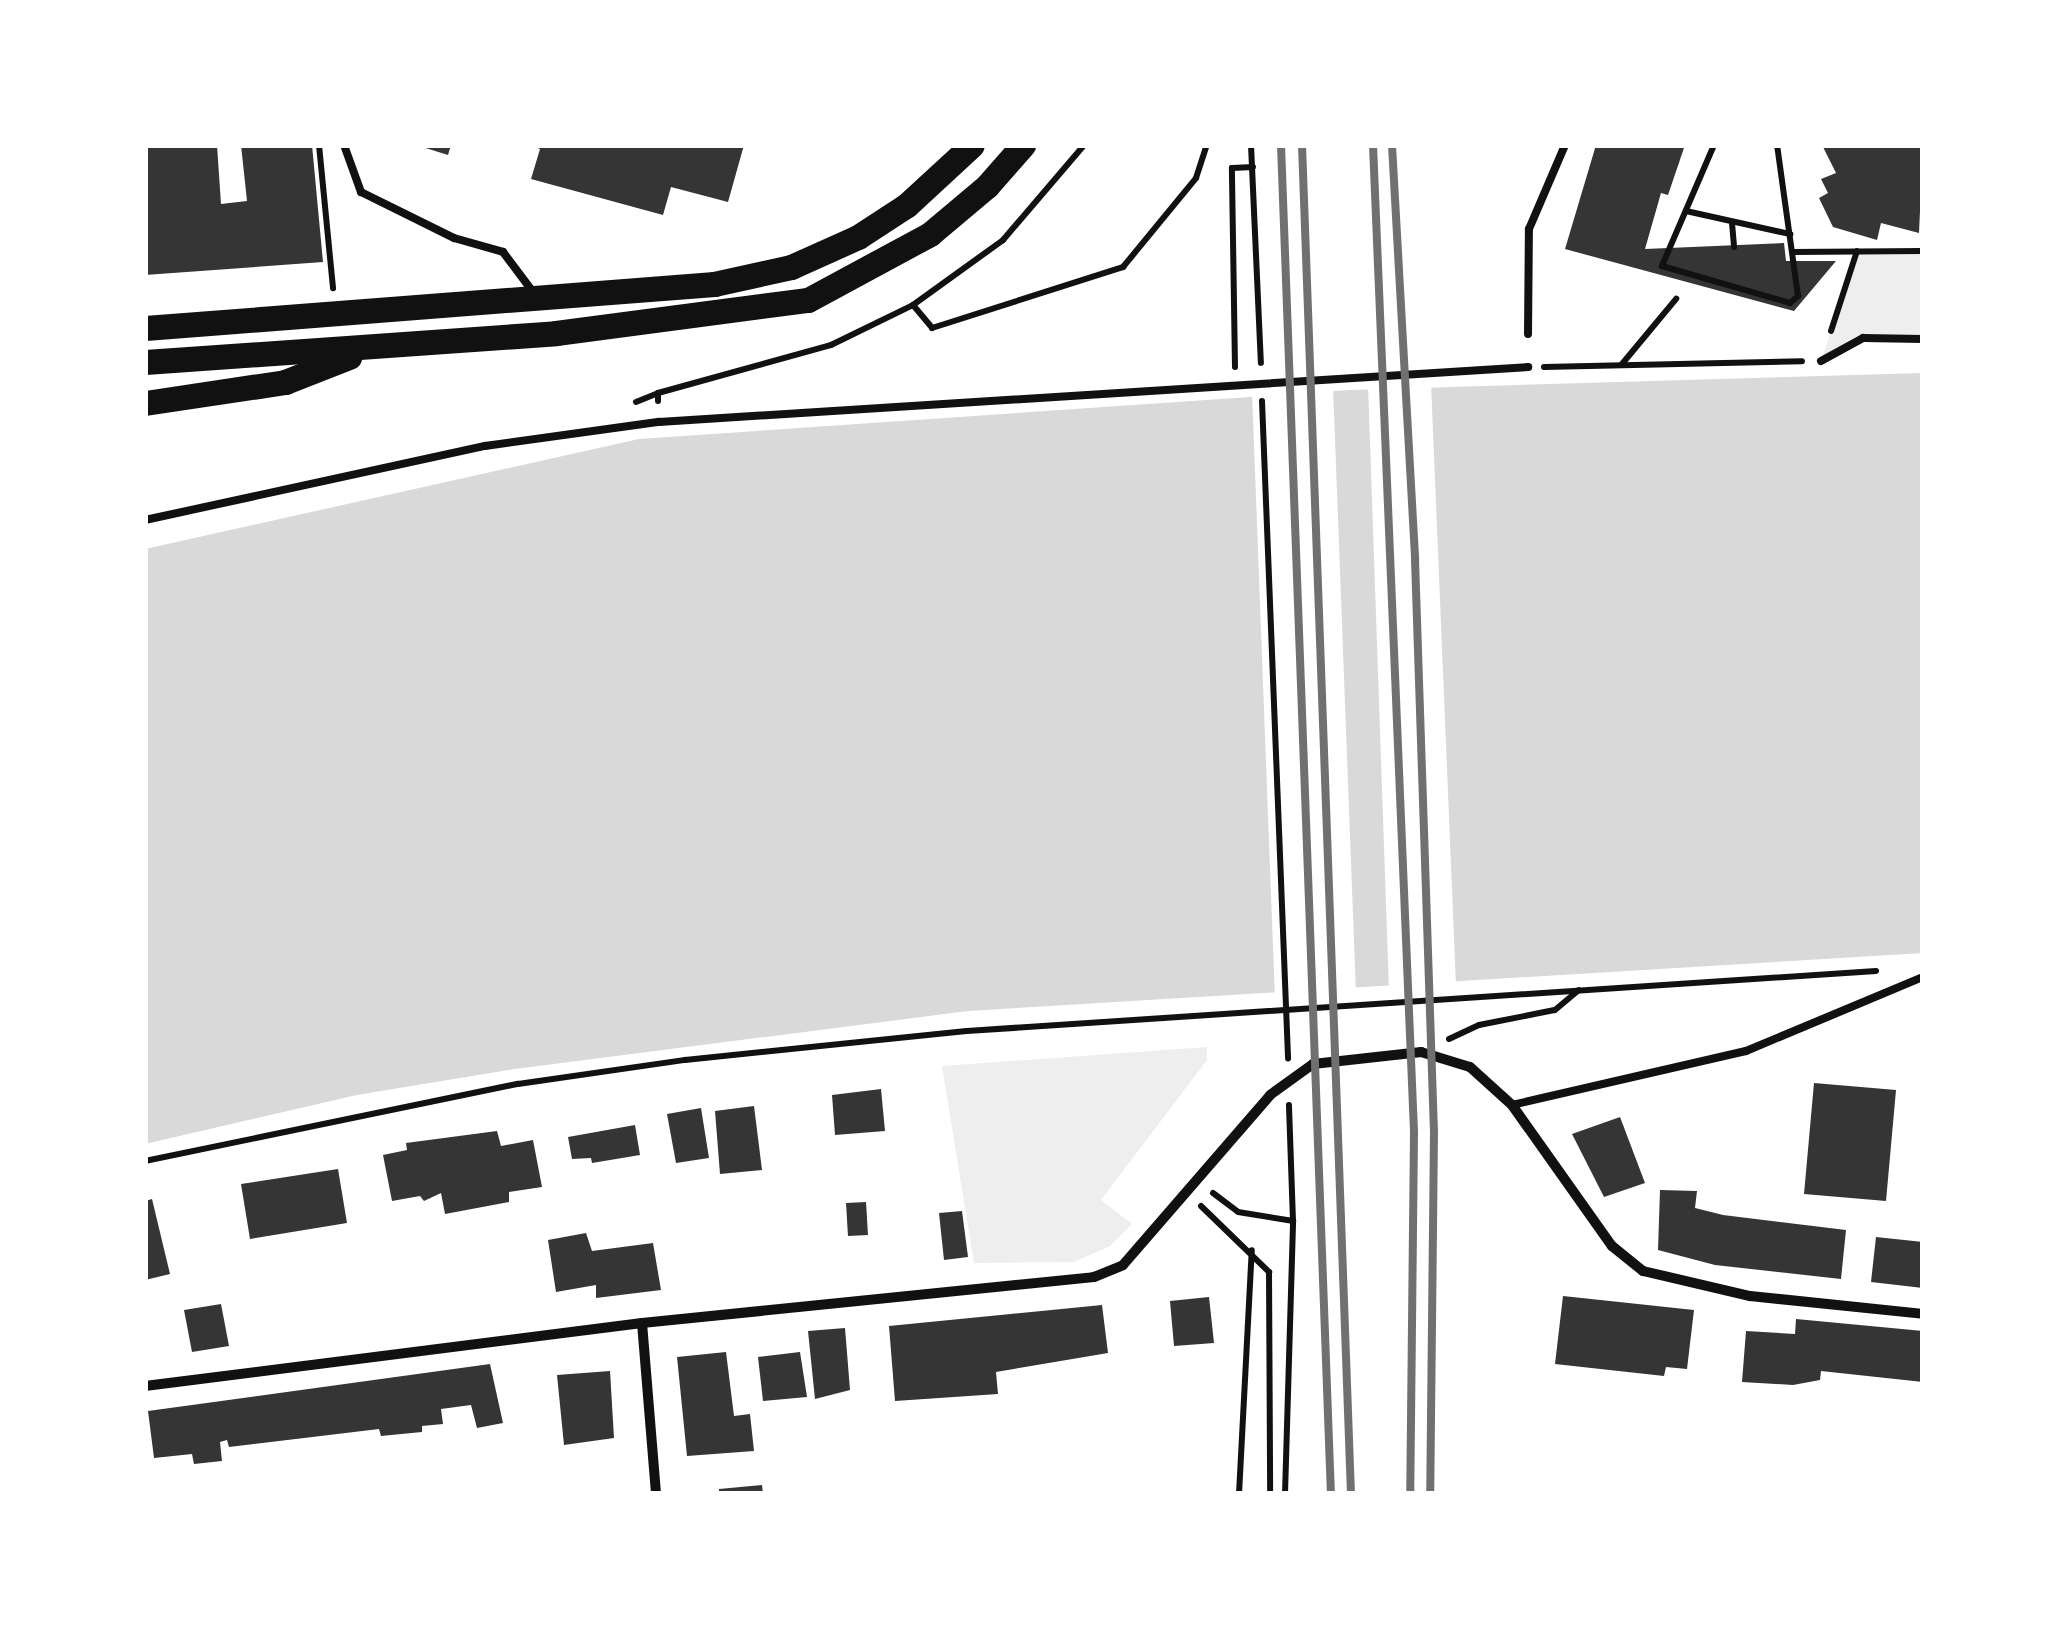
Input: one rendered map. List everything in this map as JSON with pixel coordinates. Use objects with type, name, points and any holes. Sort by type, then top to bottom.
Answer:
[{"type":"main road","points":[[145,328],[714,284],[791,267],[858,237],[907,205],[972,145]]},
{"type":"main road","points":[[145,362],[372,347],[711,317],[808,300],[930,234],[987,186],[1022,145]]},
{"type":"main road","points":[[145,403],[285,382],[372,347]]},
{"type":"street","points":[[145,1386],[642,1323],[1094,1277],[1123,1265],[1200,1183],[1270,1094],[1313,1064],[1421,1052],[1470,1067],[1512,1104],[1612,1246],[1643,1270],[1750,1296],[1923,1314]]},
{"type":"street","points":[[642,1323],[656,1494]]},
{"type":"lane","points":[[344,145],[361,192],[454,238],[503,252],[538,298]]},
{"type":"lane","points":[[1528,334],[1529,230],[1565,145]]},
{"type":"lane","points":[[1821,362],[1863,338],[1923,340]]},
{"type":"lane","points":[[145,520],[485,446],[659,422],[1528,367]]},
{"type":"lane","points":[[1512,1104],[1746,1052],[1923,977]]},
{"type":"path","points":[[319,145],[336,314]]},
{"type":"path","points":[[659,422],[658,392],[831,344],[913,305],[1003,240],[1084,145]]},
{"type":"path","points":[[913,305],[932,328],[1123,268],[1196,178],[1206,145]]},
{"type":"path","points":[[1251,145],[1261,368]]},
{"type":"path","points":[[1714,145],[1662,266],[1790,303],[1798,296],[1778,145]]},
{"type":"path","points":[[1235,383],[1232,168],[1253,167]]},
{"type":"path","points":[[1686,210],[1790,234]]},
{"type":"path","points":[[1732,223],[1734,247]]},
{"type":"path","points":[[1793,252],[1923,252]]},
{"type":"path","points":[[1528,367],[1821,362],[1857,252]]},
{"type":"path","points":[[1622,365],[1676,299]]},
{"type":"path","points":[[1262,388],[1288,1063]]},
{"type":"path","points":[[145,1161],[518,1084],[685,1060],[967,1031],[1886,971]]},
{"type":"path","points":[[1421,1052],[1480,1025],[1556,1010],[1579,990]]},
{"type":"path","points":[[1285,1494],[1293,1222],[1288,1083]]},
{"type":"path","points":[[1200,1183],[1238,1212],[1293,1222]]},
{"type":"path","points":[[1189,1195],[1252,1249],[1269,1272],[1270,1494]]},
{"type":"path","points":[[1239,1494],[1252,1249]]},
{"type":"shaded area","points":[[1857,251],[1923,251],[1923,339],[1863,338],[1821,361]]},
{"type":"shaded area","points":[[1923,373],[1923,953],[968,1011],[515,1069],[357,1095],[145,1144],[145,549],[639,439],[1350,390]]},
{"type":"shaded area","points":[[1207,1047],[1207,1060],[1101,1200],[1132,1224],[1110,1246],[1074,1262],[974,1263],[942,1066]]},
{"type":"pier","points":[[1431,383],[1456,986],[1389,991],[1368,384]]},
{"type":"pier","points":[[1333,386],[1356,994],[1275,1000],[1252,392]]},
{"type":"building","points":[[145,145],[217,145],[221,204],[247,201],[241,145],[312,145],[323,262],[145,275]]},
{"type":"building","points":[[416,145],[451,145],[448,155]]},
{"type":"building","points":[[531,145],[744,145],[728,202],[671,187],[663,215],[531,179],[540,149]]},
{"type":"building","points":[[1596,145],[1685,145],[1668,195],[1661,193],[1645,249],[1784,243],[1786,261],[1836,261],[1794,311],[1565,249]]},
{"type":"building","points":[[1822,145],[1923,145],[1919,233],[1881,223],[1877,240],[1833,227],[1819,198],[1828,193],[1821,179],[1836,173]]},
{"type":"building","points":[[1814,1083],[1896,1090],[1886,1201],[1804,1194]]},
{"type":"building","points":[[881,1089],[885,1131],[835,1135],[832,1095]]},
{"type":"building","points":[[754,1106],[762,1170],[720,1174],[715,1111]]},
{"type":"building","points":[[701,1108],[709,1158],[676,1163],[667,1114]]},
{"type":"building","points":[[1620,1117],[1645,1183],[1604,1197],[1572,1134]]},
{"type":"building","points":[[635,1125],[640,1155],[592,1163],[591,1158],[572,1159],[568,1137]]},
{"type":"building","points":[[497,1131],[501,1146],[533,1140],[542,1187],[509,1192],[509,1202],[445,1214],[441,1193],[424,1201],[420,1196],[392,1201],[383,1155],[407,1150],[406,1143]]},
{"type":"building","points":[[338,1169],[347,1223],[250,1239],[241,1184]]},
{"type":"building","points":[[1660,1190],[1697,1191],[1695,1208],[1723,1215],[1846,1230],[1841,1279],[1715,1265],[1658,1250]]},
{"type":"building","points":[[152,1199],[170,1274],[145,1280],[145,1201]]},
{"type":"building","points":[[866,1202],[868,1235],[848,1236],[846,1203]]},
{"type":"building","points":[[962,1211],[968,1257],[944,1260],[939,1213]]},
{"type":"building","points":[[586,1233],[592,1251],[653,1243],[661,1290],[596,1298],[596,1285],[556,1292],[548,1240]]},
{"type":"building","points":[[1876,1237],[1923,1242],[1923,1288],[1871,1282]]},
{"type":"building","points":[[1563,1296],[1694,1310],[1687,1369],[1666,1367],[1664,1376],[1555,1364]]},
{"type":"building","points":[[1209,1297],[1214,1343],[1174,1346],[1170,1301]]},
{"type":"building","points":[[221,1304],[229,1346],[192,1352],[184,1310]]},
{"type":"building","points":[[1102,1305],[1108,1353],[996,1372],[998,1394],[895,1401],[889,1326]]},
{"type":"building","points":[[1796,1319],[1923,1331],[1923,1382],[1821,1371],[1820,1380],[1793,1385],[1742,1382],[1746,1331],[1795,1334]]},
{"type":"building","points":[[845,1328],[850,1390],[815,1399],[808,1331]]},
{"type":"building","points":[[726,1352],[734,1416],[750,1414],[754,1451],[687,1456],[677,1357]]},
{"type":"building","points":[[800,1352],[807,1397],[763,1401],[758,1357]]},
{"type":"building","points":[[490,1364],[503,1423],[477,1428],[471,1405],[441,1409],[443,1424],[422,1426],[422,1432],[381,1436],[379,1429],[229,1447],[227,1440],[220,1442],[222,1461],[194,1464],[192,1454],[154,1458],[148,1411]]},
{"type":"building","points":[[610,1371],[614,1438],[564,1445],[557,1375]]},
{"type":"building","points":[[762,1485],[763,1494],[719,1494],[719,1489]]},
{"type":"railway","points":[[1281,145],[1331,1494]]},
{"type":"railway","points":[[1302,145],[1351,1494]]},
{"type":"railway","points":[[1373,145],[1414,1133],[1410,1494]]},
{"type":"railway","points":[[1392,145],[1415,560],[1434,1132],[1430,1494]]}]
